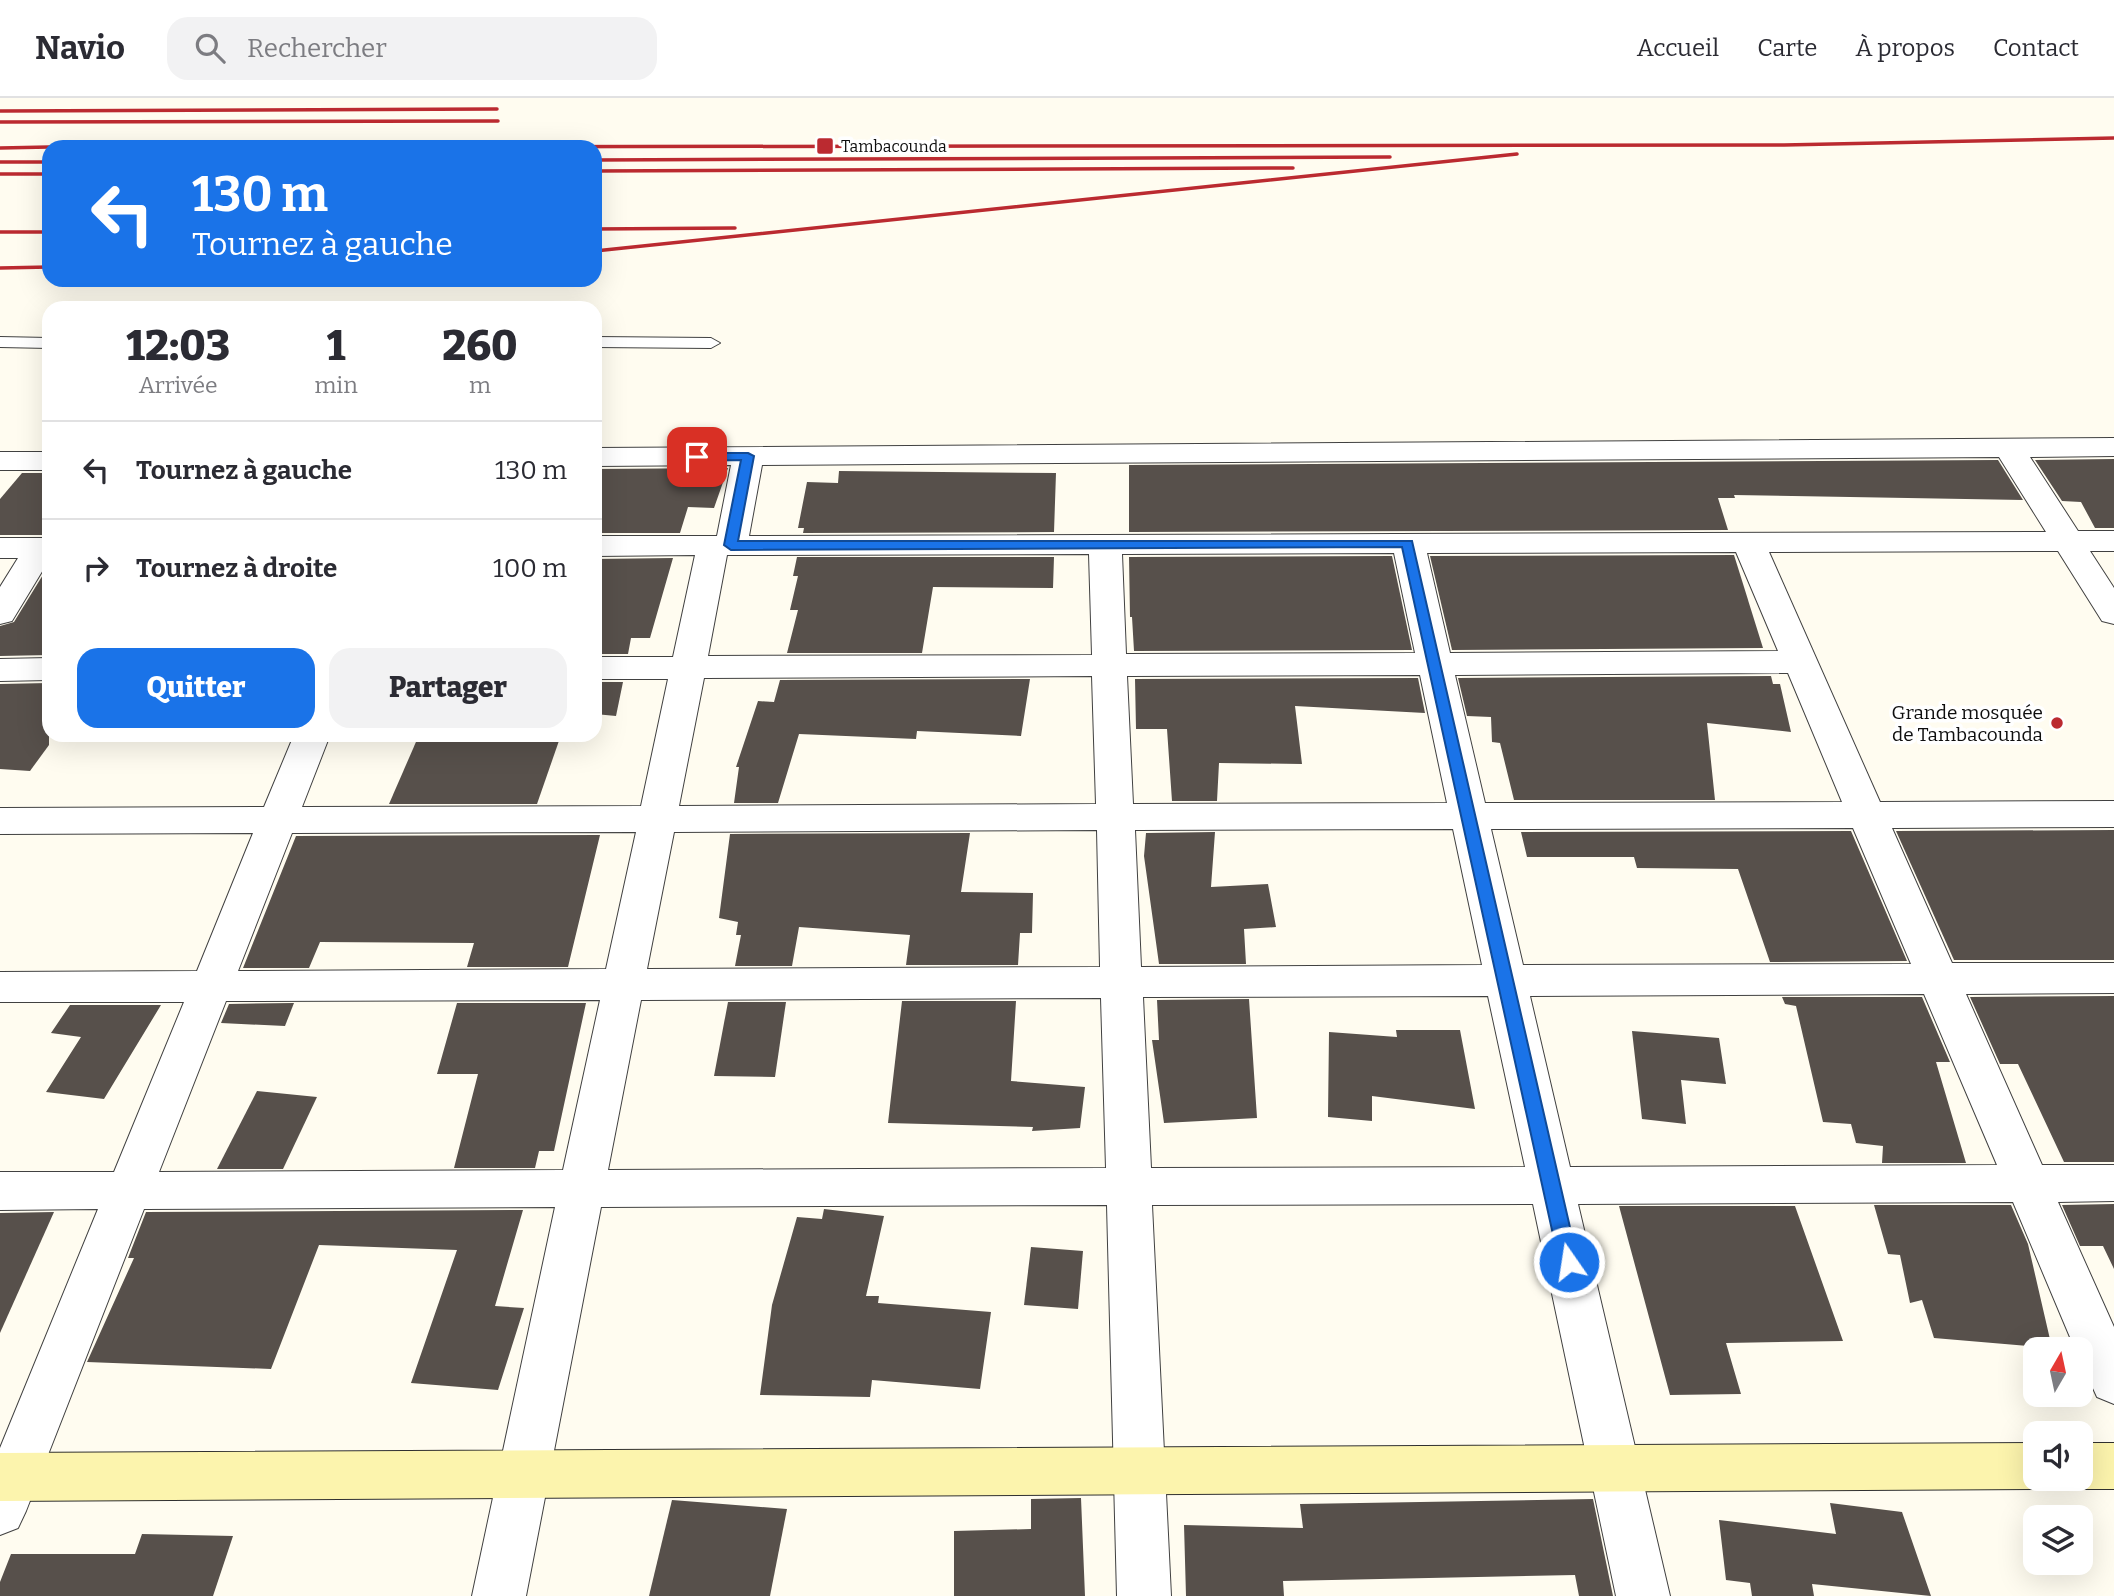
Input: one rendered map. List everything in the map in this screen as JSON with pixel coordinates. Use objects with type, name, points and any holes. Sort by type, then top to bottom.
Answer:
[{"type":"street","points":[[602,457],[2114,447]]},
{"type":"street","points":[[2009,448],[2114,614]]},
{"type":"street","points":[[499,1596],[688,667],[748,456]]},
{"type":"street","points":[[0,461],[42,461]]},
{"type":"street","points":[[602,546],[2114,541]]},
{"type":"street","points":[[1748,542],[2114,1382]]},
{"type":"street","points":[[1408,543],[1643,1596]]},
{"type":"street","points":[[1105,544],[1144,1596]]},
{"type":"street","points":[[0,548],[42,548]]},
{"type":"street","points":[[0,614],[42,552]]},
{"type":"street","points":[[602,668],[1801,662]]},
{"type":"street","points":[[0,670],[42,670]]},
{"type":"street","points":[[309,742],[129,1191],[5,1489],[524,1474],[2023,1466]]},
{"type":"street","points":[[0,821],[2114,814]]},
{"type":"street","points":[[0,987],[2114,978]]},
{"type":"street","points":[[0,1191],[2114,1183]]},
{"type":"street","points":[[2093,1466],[2114,1466]]},
{"type":"lane","points":[[0,342],[42,343]]},
{"type":"lane","points":[[602,342],[711,343]]},
{"type":"building","points":[[2114,459],[2114,528],[2095,528],[2081,502],[2062,501],[2035,460]]},
{"type":"building","points":[[1998,460],[2023,500],[1734,495],[1735,498],[1718,498],[1728,530],[1129,532],[1129,465]]},
{"type":"building","points":[[728,468],[714,508],[688,507],[680,533],[602,533],[602,469]]},
{"type":"building","points":[[839,471],[1056,473],[1054,532],[803,533],[804,528],[798,528],[807,482],[838,483]]},
{"type":"building","points":[[22,473],[42,473],[42,535],[0,535],[0,499]]},
{"type":"building","points":[[1734,555],[1763,648],[1452,650],[1430,556]]},
{"type":"building","points":[[1392,556],[1412,650],[1134,651],[1130,617],[1129,557]]},
{"type":"building","points":[[797,557],[1054,557],[1053,588],[933,587],[922,653],[787,653],[798,610],[790,610],[798,576],[793,576]]},
{"type":"building","points":[[673,558],[650,638],[631,638],[628,654],[602,654],[602,559]]},
{"type":"building","points":[[42,576],[42,655],[0,656],[0,626],[14,622]]},
{"type":"building","points":[[1771,676],[1773,684],[1780,684],[1791,732],[1707,723],[1715,800],[1514,800],[1500,743],[1492,742],[1491,717],[1467,716],[1458,678]]},
{"type":"building","points":[[1418,678],[1425,713],[1295,706],[1302,764],[1219,763],[1217,801],[1172,801],[1167,729],[1136,729],[1135,679]]},
{"type":"building","points":[[1030,679],[1021,736],[917,731],[916,739],[799,734],[778,803],[734,803],[739,767],[736,767],[758,701],[774,702],[780,680]]},
{"type":"building","points":[[602,682],[623,682],[616,716],[602,715]]},
{"type":"building","points":[[42,683],[42,742],[49,742],[49,745],[30,771],[0,769],[0,684]]},
{"type":"building","points":[[416,742],[559,742],[537,804],[389,804]]},
{"type":"building","points":[[2114,830],[2114,960],[1954,960],[1896,831]]},
{"type":"building","points":[[1851,831],[1907,961],[1770,962],[1738,869],[1637,868],[1634,857],[1527,857],[1521,832]]},
{"type":"building","points":[[1215,832],[1211,887],[1268,884],[1276,927],[1244,929],[1246,964],[1159,964],[1144,856],[1146,833]]},
{"type":"building","points":[[970,833],[961,892],[1033,893],[1032,933],[1020,933],[1018,965],[906,965],[910,935],[799,927],[792,966],[735,966],[741,935],[736,935],[738,922],[719,918],[730,834]]},
{"type":"building","points":[[600,835],[568,967],[467,967],[474,943],[320,942],[309,968],[243,968],[296,836]]},
{"type":"building","points":[[2114,996],[2114,1162],[2064,1162],[2018,1064],[2000,1064],[1970,997]]},
{"type":"building","points":[[1782,997],[1922,997],[1950,1062],[1936,1062],[1966,1163],[1882,1163],[1883,1146],[1856,1143],[1851,1124],[1823,1122],[1796,1006],[1785,1004]]},
{"type":"building","points":[[1249,999],[1257,1118],[1164,1123],[1152,1040],[1159,1040],[1157,1000]]},
{"type":"building","points":[[902,1001],[1016,1001],[1011,1081],[1085,1087],[1080,1128],[1032,1131],[1033,1127],[888,1123]]},
{"type":"building","points":[[728,1002],[786,1002],[775,1077],[714,1076]]},
{"type":"building","points":[[294,1003],[285,1026],[221,1023],[229,1004]]},
{"type":"building","points":[[457,1003],[586,1003],[554,1151],[539,1151],[535,1168],[454,1168],[478,1074],[437,1074]]},
{"type":"building","points":[[70,1005],[161,1005],[104,1099],[46,1092],[81,1037],[51,1033]]},
{"type":"building","points":[[1396,1030],[1460,1030],[1475,1109],[1372,1096],[1372,1121],[1328,1117],[1329,1032],[1397,1037]]},
{"type":"building","points":[[1632,1031],[1719,1038],[1726,1084],[1681,1080],[1686,1124],[1642,1119]]},
{"type":"building","points":[[257,1091],[317,1097],[283,1169],[217,1169]]},
{"type":"building","points":[[2114,1204],[2114,1269],[2103,1246],[2080,1246],[2062,1205]]},
{"type":"building","points":[[1874,1205],[2011,1205],[2028,1244],[2049,1337],[2023,1337],[2023,1346],[1934,1338],[1922,1300],[1910,1303],[1900,1255],[1888,1254]]},
{"type":"building","points":[[1619,1206],[1795,1206],[1843,1341],[1726,1343],[1741,1394],[1670,1395]]},
{"type":"building","points":[[824,1209],[884,1216],[866,1296],[879,1296],[878,1303],[991,1312],[980,1389],[872,1380],[870,1397],[760,1395],[772,1305],[797,1217],[822,1219]]},
{"type":"building","points":[[523,1210],[495,1306],[524,1308],[498,1390],[411,1383],[457,1250],[319,1245],[271,1369],[87,1362],[134,1258],[128,1258],[146,1212]]},
{"type":"building","points":[[54,1212],[0,1333],[0,1213]]},
{"type":"building","points":[[1031,1247],[1083,1251],[1078,1309],[1024,1305]]},
{"type":"building","points":[[1081,1498],[1085,1596],[954,1596],[954,1531],[1031,1529],[1031,1499]]},
{"type":"building","points":[[1593,1499],[1613,1596],[1579,1596],[1575,1575],[1283,1581],[1284,1596],[1186,1596],[1184,1525],[1303,1528],[1300,1504]]},
{"type":"building","points":[[672,1500],[787,1509],[770,1596],[649,1596]]},
{"type":"building","points":[[1830,1503],[1902,1512],[1931,1596],[1812,1584],[1814,1596],[1752,1596],[1750,1583],[1726,1580],[1719,1520],[1836,1534]]},
{"type":"building","points":[[142,1534],[233,1536],[213,1596],[0,1596],[0,1582],[11,1554],[135,1554]]},
{"type":"railway","points":[[0,111],[497,109]]},
{"type":"railway","points":[[0,122],[498,121]]},
{"type":"railway","points":[[602,147],[1784,145],[2114,138]]},
{"type":"railway","points":[[0,148],[42,147]]},
{"type":"railway","points":[[602,250],[1517,154]]},
{"type":"railway","points":[[602,160],[1390,157]]},
{"type":"railway","points":[[0,162],[42,162]]},
{"type":"railway","points":[[602,171],[1293,168]]},
{"type":"railway","points":[[0,174],[42,174]]},
{"type":"railway","points":[[602,229],[735,228]]},
{"type":"railway","points":[[0,232],[42,232]]},
{"type":"railway","points":[[0,268],[42,267]]},
{"type":"place","name":"Tambacounda","points":[[825,146]]},
{"type":"place","name":"Grande mosquée de Tambacounda","points":[[2057,723]]},
{"type":"route","points":[[697,457],[748,456],[731,545],[1408,543],[1569,1262]]}]
